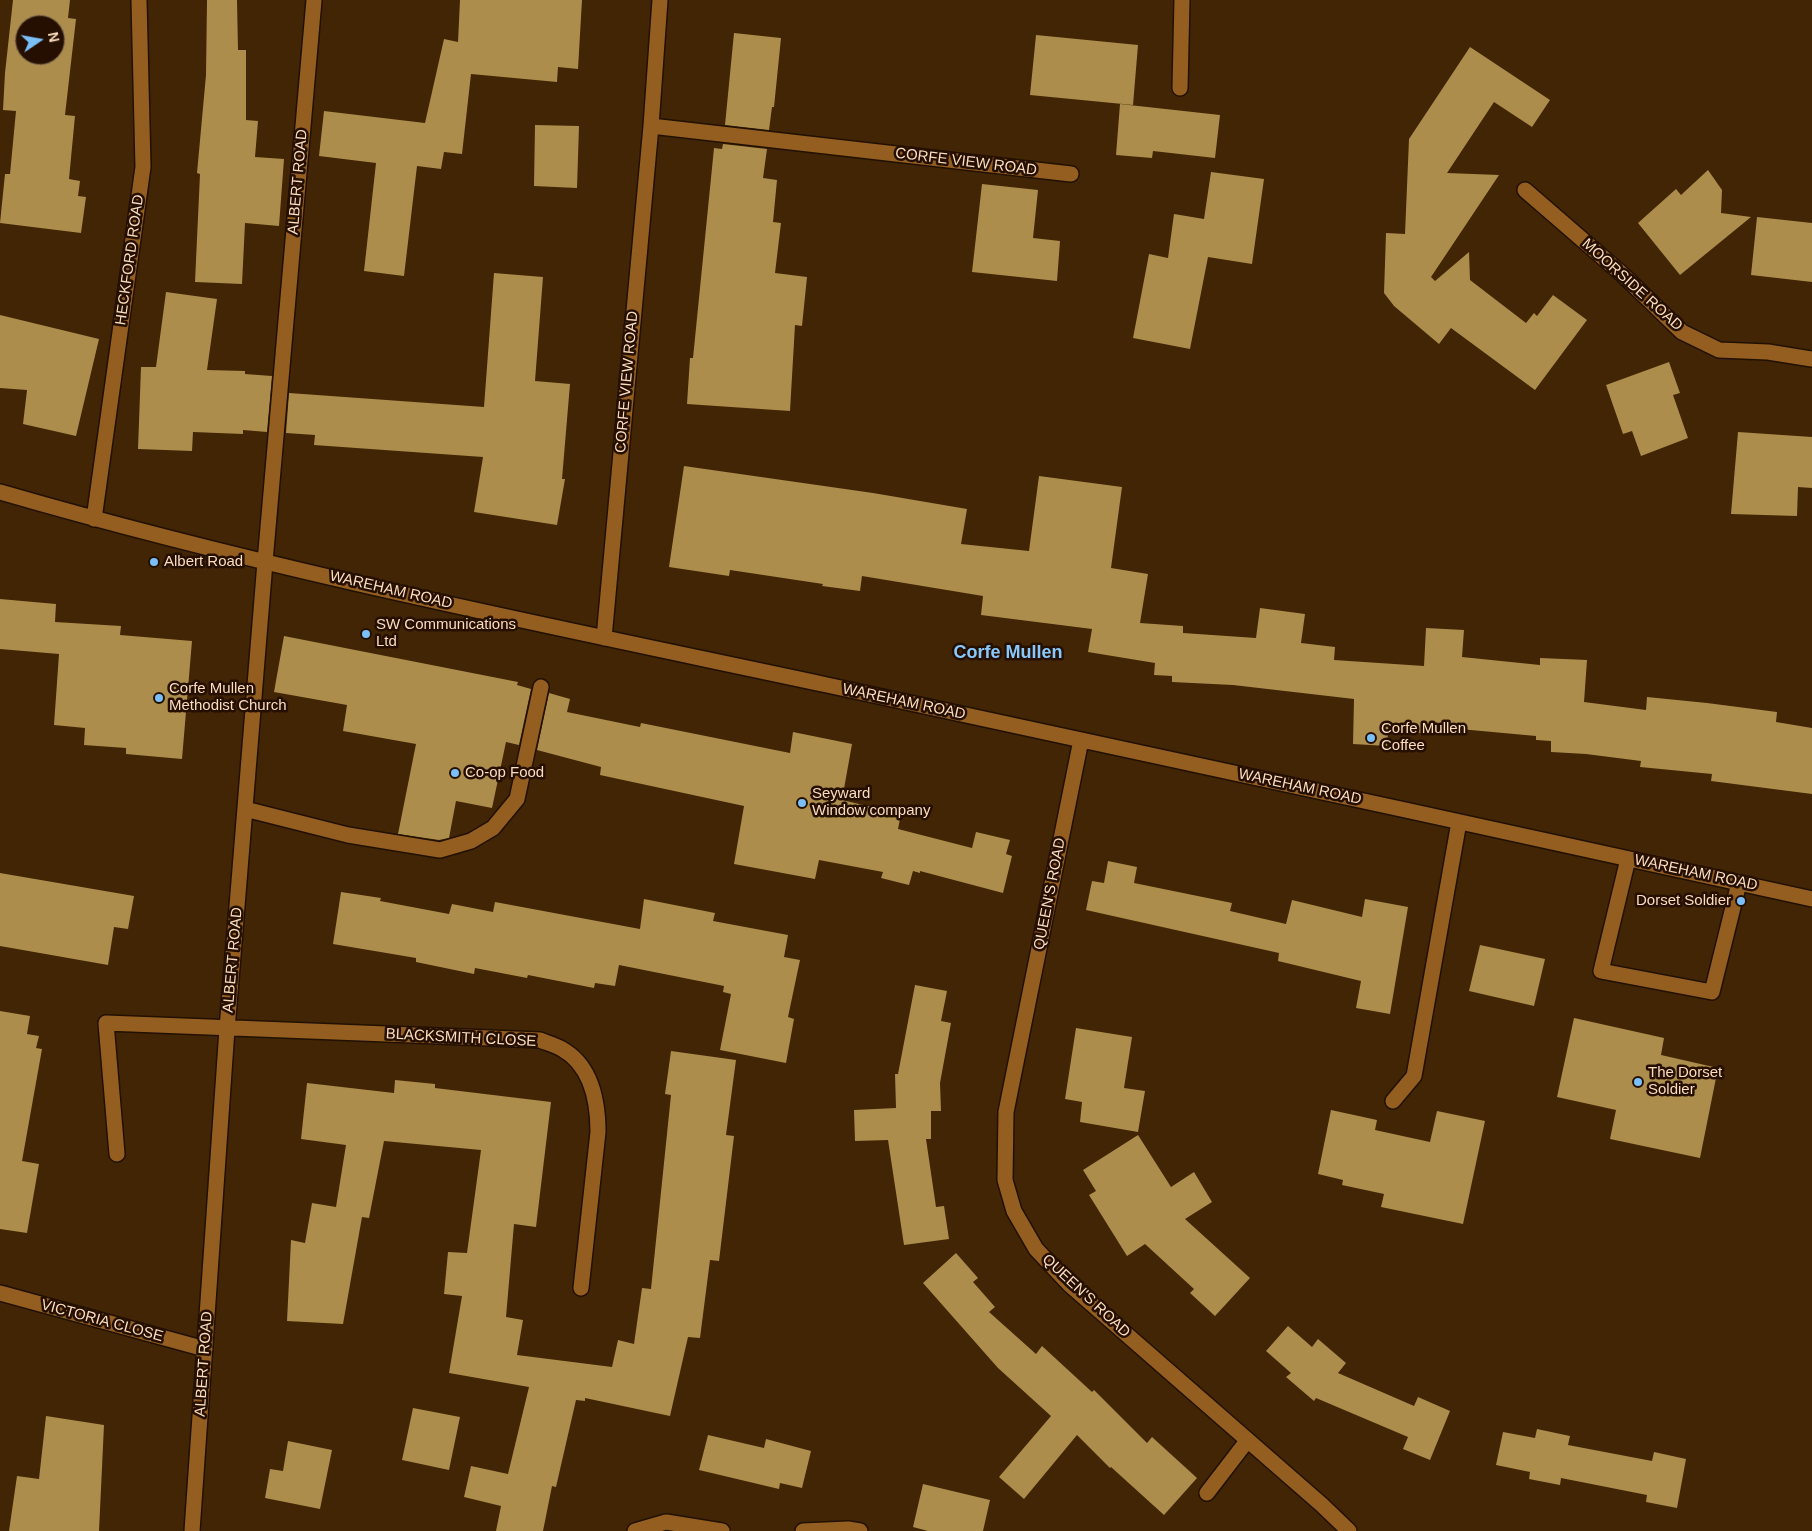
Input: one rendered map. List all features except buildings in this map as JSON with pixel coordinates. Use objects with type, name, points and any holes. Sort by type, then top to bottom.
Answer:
[{"type":"street","name":"HECKFORD ROAD","points":[[94,519],[143,167],[139,0]]},
{"type":"street","name":"ALBERT ROAD","points":[[192,1531],[227,1029],[314,0]]},
{"type":"street","name":"CORFE VIEW ROAD","points":[[604,638],[651,126],[660,0]]},
{"type":"street","points":[[1180,88],[1182,0]]},
{"type":"street","name":"CORFE VIEW ROAD","points":[[651,126],[1072,174]]},
{"type":"street","name":"MOORSIDE ROAD","points":[[1525,190],[1622,274],[1682,332],[1719,350],[1768,352],[1812,359]]},
{"type":"street","name":"WAREHAM ROAD","points":[[0,492],[94,519],[265,562],[604,638],[1812,899]]},
{"type":"street","points":[[245,809],[348,835],[440,850],[471,841],[494,828],[517,799],[541,687]]},
{"type":"street","name":"QUEEN'S ROAD","points":[[1081,740],[1006,1112],[1005,1180],[1014,1211],[1042,1256],[1070,1285],[1322,1505],[1349,1531]]},
{"type":"street","points":[[1393,1101],[1414,1076],[1459,822]]},
{"type":"street","points":[[1628,859],[1601,971],[1712,992],[1740,883]]},
{"type":"street","name":"BLACKSMITH CLOSE","points":[[118,1154],[106,1023],[540,1040],[562,1049],[577,1060],[587,1075],[598,1109],[598,1132],[581,1288]]},
{"type":"street","name":"VICTORIA CLOSE","points":[[0,1293],[205,1350]]},
{"type":"street","points":[[1207,1492],[1247,1441]]},
{"type":"street","points":[[635,1531],[666,1522],[722,1531]]},
{"type":"street","points":[[803,1531],[848,1529],[860,1531]]},
{"type":"place","name":"Albert Road","points":[[154,562]]},
{"type":"place","name":"SW Communications Ltd","points":[[366,634]]},
{"type":"place","name":"Corfe Mullen Methodist Church","points":[[159,698]]},
{"type":"place","name":"Corfe Mullen Coffee","points":[[1371,738]]},
{"type":"place","name":"Co-op Food","points":[[455,773]]},
{"type":"place","name":"Seyward Window company","points":[[802,803]]},
{"type":"place","name":"Dorset Soldier","points":[[1741,901]]},
{"type":"place","name":"The Dorset Soldier","points":[[1638,1082]]},
{"type":"district","name":"Corfe Mullen","points":[[1008,653]]}]
